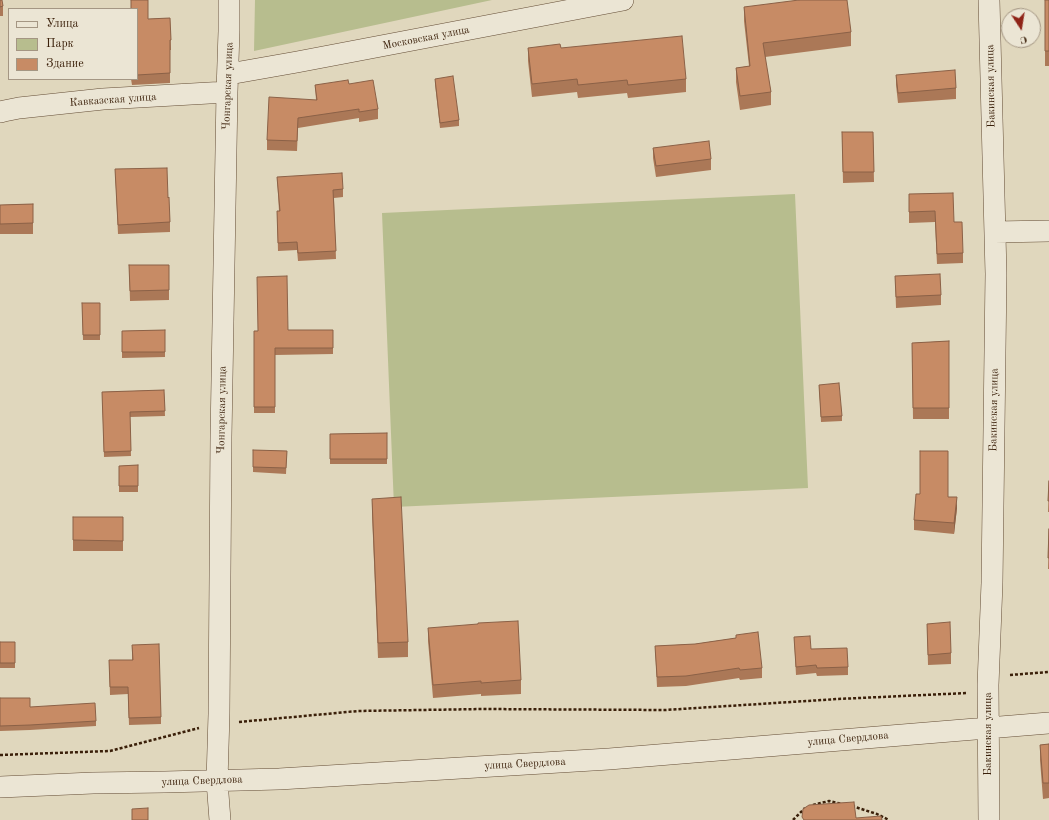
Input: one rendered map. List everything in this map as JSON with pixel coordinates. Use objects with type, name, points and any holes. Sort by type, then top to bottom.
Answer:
[{"type":"street","name":"Чонгарская улица","points":[[220,820],[217,781],[229,0]]},
{"type":"street","name":"Московская улица","points":[[228,83],[297,62],[623,0]]},
{"type":"street","name":"Бакинская улица","points":[[989,0],[996,274],[992,583],[988,685],[989,820]]},
{"type":"street","name":"Кавказская улица","points":[[0,112],[19,108],[228,83]]},
{"type":"street","points":[[995,232],[1049,231]]},
{"type":"street","name":"улица Свердлова","points":[[0,787],[94,783],[279,779],[609,759],[1049,723]]},
{"type":"path","points":[[0,755],[110,751],[219,723],[358,711],[482,709],[665,710],[972,692],[988,685],[1002,676],[1049,672]]},
{"type":"path","points":[[792,820],[806,807],[829,801],[849,805],[877,814],[889,820]]},
{"type":"green space","points":[[255,0],[492,0],[254,51]]},
{"type":"green space","points":[[795,194],[808,488],[394,507],[382,213]]},
{"type":"building","points":[[0,0],[2,0],[3,6],[0,7]]},
{"type":"building","points":[[131,0],[148,0],[148,19],[170,18],[170,73],[138,75],[138,8],[131,8]]},
{"type":"building","points":[[799,0],[847,0],[851,32],[763,43],[771,92],[740,96],[736,68],[750,66],[744,7]]},
{"type":"building","points":[[1045,0],[1049,0],[1049,51],[1045,51]]},
{"type":"building","points":[[682,36],[686,79],[628,85],[627,80],[578,85],[577,79],[532,84],[528,48],[560,44],[561,48]]},
{"type":"building","points":[[955,70],[956,88],[898,93],[896,75]]},
{"type":"building","points":[[453,76],[459,120],[440,123],[435,79]]},
{"type":"building","points":[[348,80],[349,84],[373,80],[378,109],[359,112],[359,109],[298,118],[297,141],[267,140],[269,97],[317,100],[315,85]]},
{"type":"building","points":[[842,132],[873,132],[874,172],[843,172]]},
{"type":"building","points":[[709,141],[711,159],[656,166],[653,148]]},
{"type":"building","points":[[167,168],[170,222],[118,225],[115,169]]},
{"type":"building","points":[[342,173],[343,189],[333,190],[336,251],[298,253],[297,242],[278,243],[277,211],[280,211],[277,177]]},
{"type":"building","points":[[953,193],[954,222],[962,222],[963,253],[937,254],[935,211],[909,212],[909,194]]},
{"type":"building","points":[[33,204],[33,223],[0,224],[0,205]]},
{"type":"building","points":[[129,265],[169,265],[169,290],[130,291]]},
{"type":"building","points":[[940,274],[941,295],[896,297],[895,276]]},
{"type":"building","points":[[287,276],[288,330],[333,330],[333,348],[275,348],[275,407],[254,407],[254,331],[258,331],[257,277]]},
{"type":"building","points":[[82,303],[100,303],[100,335],[83,335]]},
{"type":"building","points":[[165,330],[165,352],[122,352],[122,331]]},
{"type":"building","points":[[949,341],[949,408],[913,408],[912,343]]},
{"type":"building","points":[[839,383],[842,416],[821,417],[819,385]]},
{"type":"building","points":[[164,390],[165,411],[130,412],[131,451],[104,452],[102,392]]},
{"type":"building","points":[[387,433],[387,459],[330,459],[330,434]]},
{"type":"building","points":[[253,450],[287,451],[286,468],[253,467]]},
{"type":"building","points":[[920,451],[948,451],[948,497],[957,497],[954,523],[914,520],[916,494],[920,494]]},
{"type":"building","points":[[138,465],[138,486],[119,486],[119,466]]},
{"type":"building","points":[[401,497],[408,642],[378,643],[372,499]]},
{"type":"building","points":[[73,517],[123,517],[123,541],[73,540]]},
{"type":"building","points":[[1049,529],[1049,558],[1048,558]]},
{"type":"building","points":[[518,621],[521,680],[481,683],[481,681],[433,685],[428,628]]},
{"type":"building","points":[[950,622],[951,653],[928,655],[927,624]]},
{"type":"building","points":[[758,632],[762,668],[740,670],[739,668],[686,676],[657,677],[655,646],[695,644],[736,638],[736,635]]},
{"type":"building","points":[[810,636],[811,649],[847,648],[848,667],[817,668],[816,665],[796,667],[794,637]]},
{"type":"building","points":[[0,642],[15,642],[15,663],[0,663]]},
{"type":"building","points":[[159,644],[161,717],[129,718],[128,687],[110,687],[109,660],[133,660],[132,645]]},
{"type":"building","points":[[0,698],[30,698],[30,707],[95,703],[96,721],[0,726]]},
{"type":"building","points":[[1049,744],[1049,783],[1043,783],[1040,745]]},
{"type":"building","points":[[854,802],[856,818],[881,816],[882,820],[804,820],[802,817],[803,809],[809,805]]},
{"type":"building","points":[[148,808],[148,820],[132,820],[132,809]]}]
